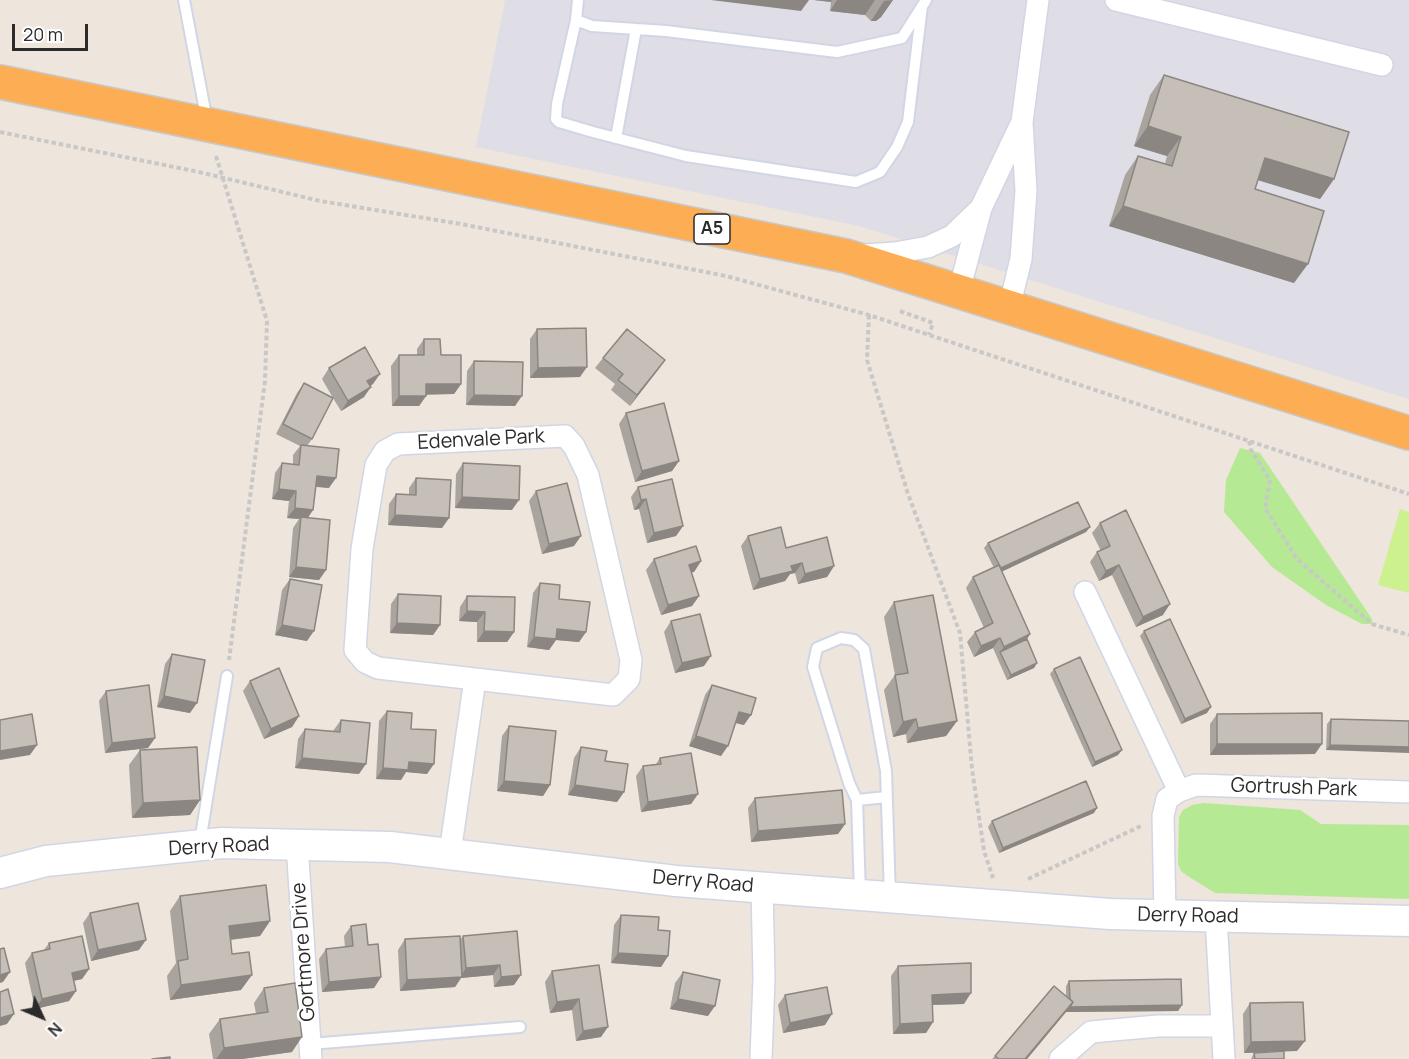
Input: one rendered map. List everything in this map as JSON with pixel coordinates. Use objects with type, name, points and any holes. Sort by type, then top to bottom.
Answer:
[{"type":"highway","name":"A5","points":[[0,82],[846,256],[1409,433]]},
{"type":"main road","name":"Derry Road","points":[[0,873],[45,861],[222,843],[390,847],[676,881],[890,897],[999,899],[1110,914],[1409,921]]},
{"type":"street","points":[[1009,308],[1021,259],[1026,191],[1022,122],[1038,0]]},
{"type":"street","points":[[1116,0],[1382,65]]},
{"type":"street","points":[[959,291],[981,208],[1022,122]]},
{"type":"street","points":[[846,256],[895,253],[928,247],[952,236],[981,208]]},
{"type":"street","name":"Edenvale Park","points":[[565,436],[574,446],[588,475],[631,660],[629,680],[613,694],[475,679],[378,668],[365,662],[355,650],[362,549],[376,465],[385,451],[398,444],[565,436]]},
{"type":"street","points":[[1084,592],[1179,791],[1167,799],[1163,816],[1165,915]]},
{"type":"street","points":[[450,853],[475,679]]},
{"type":"street","name":"Gortrush Park","points":[[1179,791],[1196,785],[1409,792]]},
{"type":"street","name":"Gortmore Drive","points":[[297,844],[311,1051]]},
{"type":"street","points":[[761,1059],[764,978],[762,887]]},
{"type":"street","points":[[1216,917],[1224,1059]]},
{"type":"street","points":[[1060,1059],[1091,1032],[1158,1026],[1221,1026]]},
{"type":"lane","points":[[184,0],[207,125]]},
{"type":"lane","points":[[578,0],[576,21],[557,104],[556,119],[560,122],[686,156],[856,182],[880,172],[897,147],[908,122],[924,3]]},
{"type":"lane","points":[[576,21],[592,26],[754,41],[837,52],[902,38],[924,3]]},
{"type":"lane","points":[[616,138],[636,29]]},
{"type":"lane","points":[[860,895],[857,800],[849,783],[813,667],[817,648],[841,638],[854,640],[864,649],[886,771],[890,897]]},
{"type":"lane","points":[[199,845],[227,676]]},
{"type":"lane","points":[[857,800],[887,797]]},
{"type":"lane","points":[[311,1051],[520,1027]]},
{"type":"path","points":[[207,125],[267,321],[264,381],[227,676]]},
{"type":"path","points":[[0,132],[223,177],[320,201],[461,224],[726,276],[869,315],[1409,494]]},
{"type":"path","points":[[900,311],[933,323],[929,335]]},
{"type":"path","points":[[869,315],[867,360],[908,494],[960,633],[972,769],[984,851],[999,899],[1163,816]]},
{"type":"path","points":[[1249,441],[1251,450],[1270,480],[1265,508],[1297,559],[1372,624],[1409,634]]},
{"type":"shaded area","points":[[505,0],[1409,0],[1409,399],[859,226],[476,147]]},
{"type":"green space","points":[[1240,448],[1260,453],[1372,619],[1372,624],[1362,624],[1326,605],[1272,567],[1224,512],[1226,480]]},
{"type":"green space","points":[[1400,509],[1409,512],[1409,593],[1378,585]]},
{"type":"green space","points":[[1204,803],[1300,810],[1321,824],[1409,825],[1409,899],[1215,893],[1186,875],[1178,864],[1179,817],[1183,810],[1192,805]]},
{"type":"building","points":[[1164,75],[1349,132],[1334,179],[1265,158],[1255,189],[1324,211],[1308,264],[1123,206],[1138,156],[1172,166],[1181,137],[1148,126]]},
{"type":"building","points":[[586,328],[587,367],[538,368],[537,329]]},
{"type":"building","points":[[627,329],[665,360],[637,395],[618,380],[623,374],[603,358]]},
{"type":"building","points":[[424,339],[440,339],[441,355],[461,355],[461,384],[426,384],[426,396],[399,396],[399,355],[424,355]]},
{"type":"building","points":[[365,347],[380,374],[367,381],[371,387],[348,401],[329,368]]},
{"type":"building","points":[[474,361],[523,362],[522,396],[474,395]]},
{"type":"building","points":[[304,383],[333,398],[312,439],[283,424]]},
{"type":"building","points":[[664,403],[679,461],[642,471],[626,413]]},
{"type":"building","points":[[301,445],[339,449],[336,478],[317,476],[313,510],[295,508],[296,491],[279,489],[282,463],[299,465]]},
{"type":"building","points":[[463,463],[520,466],[519,500],[462,497]]},
{"type":"building","points":[[416,478],[451,480],[449,518],[395,515],[396,494],[416,495]]},
{"type":"building","points":[[672,479],[683,526],[654,533],[646,499],[641,500],[638,487]]},
{"type":"building","points":[[567,483],[581,536],[549,544],[536,491]]},
{"type":"building","points":[[1078,502],[1090,527],[1001,568],[988,543]]},
{"type":"building","points":[[1126,510],[1170,604],[1143,617],[1119,565],[1106,571],[1097,552],[1110,546],[1100,523]]},
{"type":"building","points":[[301,517],[330,520],[326,570],[296,567]]},
{"type":"building","points":[[781,527],[786,548],[827,537],[834,566],[805,574],[802,563],[791,566],[793,571],[760,579],[748,536]]},
{"type":"building","points":[[696,546],[701,561],[689,565],[699,596],[668,605],[654,559]]},
{"type":"building","points":[[999,565],[1030,634],[1004,647],[1000,638],[981,646],[975,632],[993,623],[973,577]]},
{"type":"building","points":[[290,579],[322,585],[314,631],[282,625]]},
{"type":"building","points":[[540,583],[560,585],[559,599],[590,602],[586,632],[557,629],[556,639],[534,637]]},
{"type":"building","points":[[398,594],[441,596],[440,625],[397,623]]},
{"type":"building","points":[[933,595],[957,721],[918,728],[916,719],[903,722],[895,675],[908,673],[894,602]]},
{"type":"building","points":[[467,596],[515,597],[514,632],[484,631],[485,612],[467,611]]},
{"type":"building","points":[[700,614],[711,656],[682,663],[671,621]]},
{"type":"building","points":[[1170,619],[1211,707],[1185,719],[1144,631]]},
{"type":"building","points":[[1027,639],[1037,663],[1011,675],[1000,652]]},
{"type":"building","points":[[172,654],[205,660],[197,703],[164,696]]},
{"type":"building","points":[[1080,657],[1122,750],[1095,762],[1054,669]]},
{"type":"building","points":[[279,668],[299,716],[271,729],[250,681]]},
{"type":"building","points":[[149,685],[155,738],[112,743],[106,691]]},
{"type":"building","points":[[712,685],[756,698],[751,715],[739,712],[728,746],[696,736]]},
{"type":"building","points":[[387,711],[412,713],[411,729],[436,730],[434,764],[409,762],[408,770],[383,768]]},
{"type":"building","points":[[1322,713],[1322,744],[1217,744],[1217,714]]},
{"type":"building","points":[[32,714],[37,745],[0,751],[0,720]]},
{"type":"building","points":[[1331,719],[1409,721],[1409,747],[1330,745]]},
{"type":"building","points":[[341,720],[370,723],[366,764],[302,758],[305,729],[340,732]]},
{"type":"building","points":[[509,726],[556,731],[550,785],[504,781]]},
{"type":"building","points":[[197,747],[200,800],[143,803],[140,750]]},
{"type":"building","points":[[581,747],[607,751],[605,761],[628,764],[624,792],[575,785]]},
{"type":"building","points":[[691,753],[698,794],[648,802],[643,766],[661,764],[660,758]]},
{"type":"building","points":[[1086,781],[1097,808],[1003,848],[992,821]]},
{"type":"building","points":[[842,790],[845,824],[758,831],[755,798]]},
{"type":"building","points":[[266,885],[270,921],[229,926],[232,954],[249,952],[252,975],[181,985],[178,961],[188,959],[180,896]]},
{"type":"building","points":[[138,903],[146,940],[98,950],[90,913]]},
{"type":"building","points":[[621,915],[659,917],[658,930],[670,931],[668,956],[618,953]]},
{"type":"building","points":[[366,924],[368,945],[378,944],[381,977],[329,982],[326,949],[353,946],[351,926]]},
{"type":"building","points":[[517,931],[521,975],[501,977],[500,965],[466,968],[463,936]]},
{"type":"building","points":[[82,936],[89,969],[72,973],[76,991],[42,999],[32,953],[50,949],[49,943]]},
{"type":"building","points":[[460,936],[462,977],[407,980],[405,939]]},
{"type":"building","points":[[4,948],[10,972],[0,975],[0,949]]},
{"type":"building","points":[[971,963],[971,993],[932,995],[933,1022],[900,1024],[898,966]]},
{"type":"building","points":[[599,965],[608,1027],[583,1031],[579,999],[557,1002],[552,971]]},
{"type":"building","points":[[683,972],[720,980],[715,1006],[678,999]]},
{"type":"building","points":[[1181,979],[1182,1005],[1070,1007],[1073,1002],[1070,999],[1069,981]]},
{"type":"building","points":[[295,983],[302,1037],[224,1048],[220,1019],[268,1012],[264,988]]},
{"type":"building","points":[[1054,986],[1073,1002],[1025,1059],[999,1059],[995,1056]]},
{"type":"building","points":[[827,987],[832,1014],[790,1023],[785,995]]},
{"type":"building","points":[[8,989],[14,1014],[0,1018],[0,992]]},
{"type":"building","points":[[1303,1002],[1305,1041],[1251,1042],[1250,1003]]},
{"type":"building","points":[[1284,1051],[1284,1059],[1255,1059],[1254,1053]]}]
